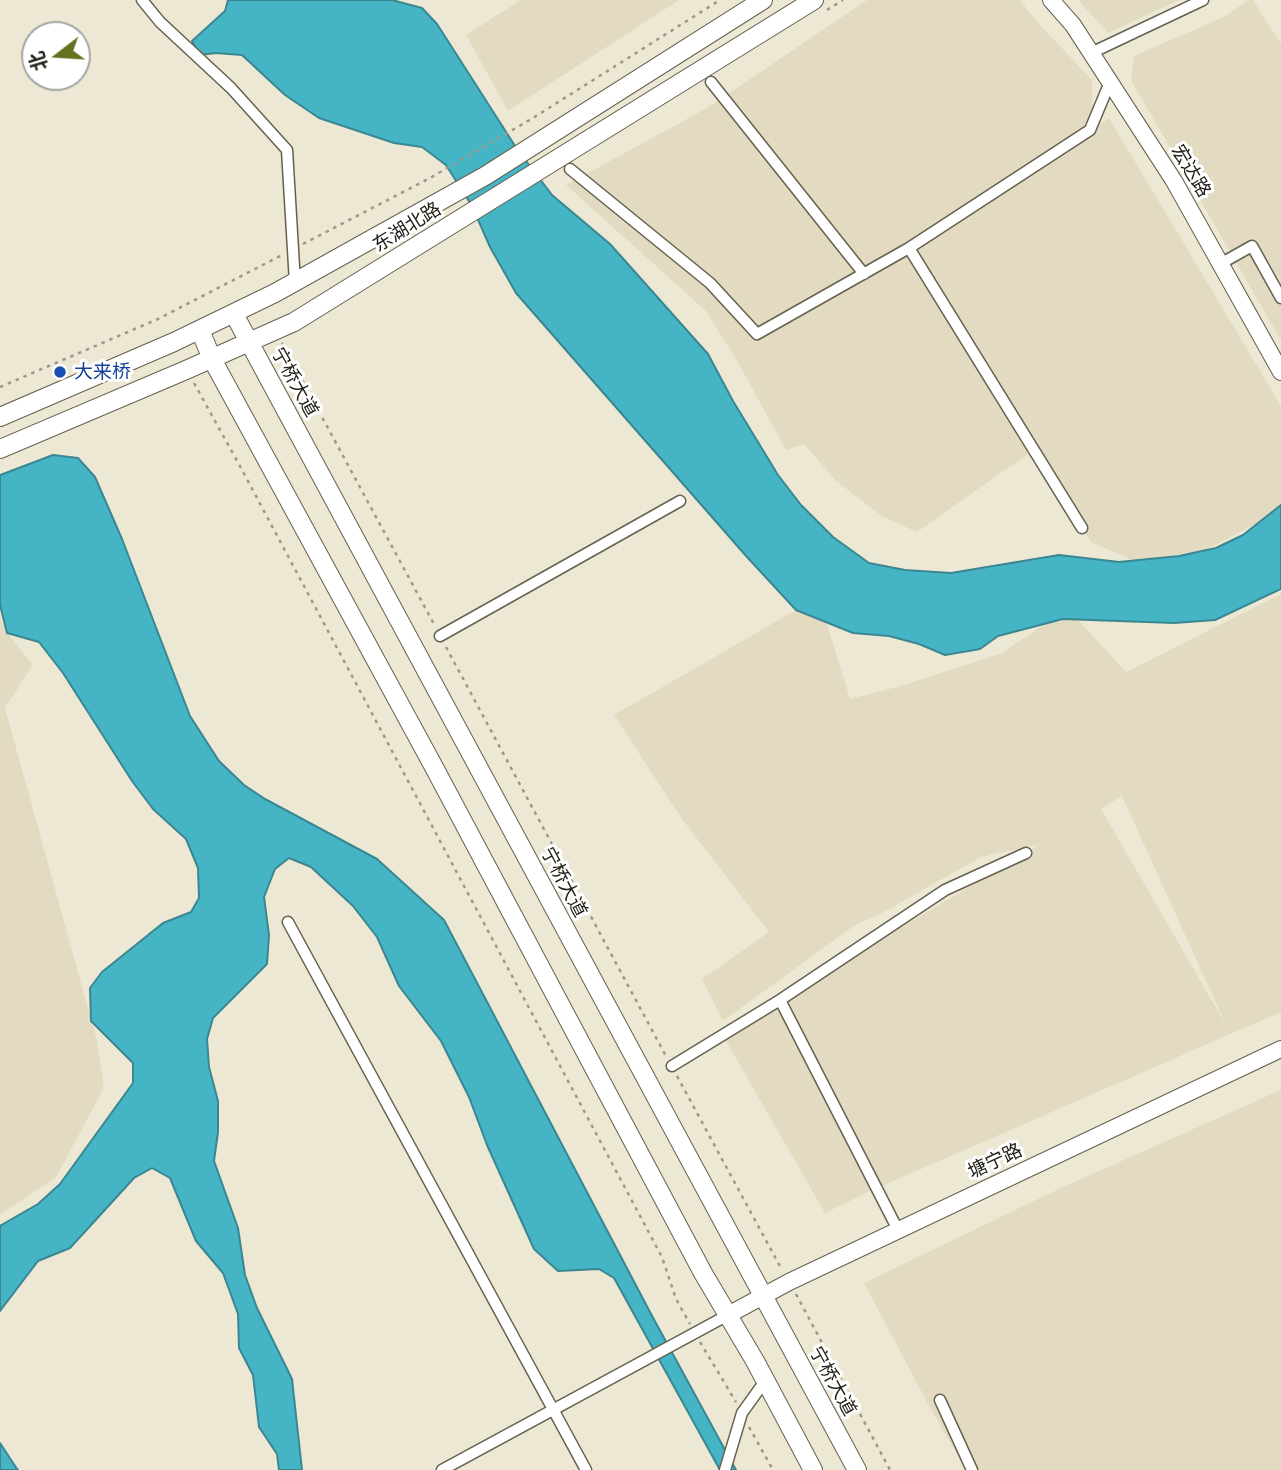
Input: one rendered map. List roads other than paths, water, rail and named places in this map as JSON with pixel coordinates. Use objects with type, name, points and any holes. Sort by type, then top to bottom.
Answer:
[{"type":"main road","name":"东湖北路","points":[[0,417],[200,330],[295,283],[485,176],[764,0]]},
{"type":"main road","name":"东湖北路","points":[[0,449],[212,359],[293,321],[457,220],[565,163],[814,0]]},
{"type":"main road","name":"宁桥大道","points":[[234,314],[858,1470]]},
{"type":"main road","points":[[200,330],[212,359],[239,404],[696,1261],[813,1470]]},
{"type":"street","points":[[142,0],[160,22],[231,88],[287,150],[295,283]]},
{"type":"street","name":"宏达路","points":[[1051,0],[1073,25],[1174,181],[1281,373]]},
{"type":"street","points":[[1091,53],[1203,0]]},
{"type":"street","points":[[711,82],[864,274]]},
{"type":"street","points":[[565,163],[710,283],[757,334],[909,248],[1090,130],[1110,82]]},
{"type":"street","points":[[1220,264],[1252,246],[1281,298]]},
{"type":"street","points":[[909,248],[1082,528]]},
{"type":"street","points":[[440,636],[680,500]]},
{"type":"street","points":[[672,1066],[780,1000],[945,890],[1026,853]]},
{"type":"street","points":[[288,922],[586,1470]]},
{"type":"street","points":[[780,1000],[898,1230]]},
{"type":"street","name":"塘宁路","points":[[728,1315],[789,1282],[1281,1049]]},
{"type":"street","points":[[442,1470],[728,1315]]},
{"type":"street","points":[[725,1470],[742,1413],[765,1381]]},
{"type":"street","points":[[940,1400],[972,1470]]},
{"type":"water","points":[[228,0],[392,0],[422,8],[437,24],[517,149],[552,195],[610,244],[708,354],[778,475],[801,505],[833,537],[869,563],[905,570],[951,573],[1059,555],[1119,562],[1179,556],[1216,548],[1243,535],[1281,505],[1281,589],[1215,620],[1174,623],[1063,619],[998,636],[980,649],[945,655],[889,636],[853,633],[796,610],[516,293],[490,247],[472,206],[446,165],[422,147],[394,143],[319,118],[285,95],[242,55],[200,55],[192,41],[225,11]]},
{"type":"water","points":[[53,455],[78,458],[95,477],[122,539],[190,716],[219,761],[244,785],[265,799],[377,859],[444,920],[736,1470],[720,1470],[614,1278],[599,1269],[558,1271],[534,1249],[487,1145],[469,1097],[441,1041],[399,986],[377,937],[353,906],[311,867],[289,858],[275,869],[264,897],[269,935],[267,964],[213,1018],[207,1039],[209,1067],[218,1101],[214,1161],[238,1228],[245,1275],[257,1308],[292,1379],[302,1470],[279,1470],[277,1454],[259,1427],[253,1375],[239,1348],[238,1314],[223,1273],[196,1241],[170,1178],[152,1168],[134,1178],[70,1248],[38,1261],[0,1311],[0,1226],[38,1204],[60,1184],[133,1083],[133,1063],[91,1021],[90,988],[102,972],[163,923],[191,912],[199,898],[198,868],[186,839],[153,809],[132,781],[63,673],[39,642],[7,633],[0,605],[0,475]]},
{"type":"water","points":[[0,1443],[17,1469],[18,1470],[0,1470]]},
{"type":"place","name":"大来桥","points":[[60,372]]}]
